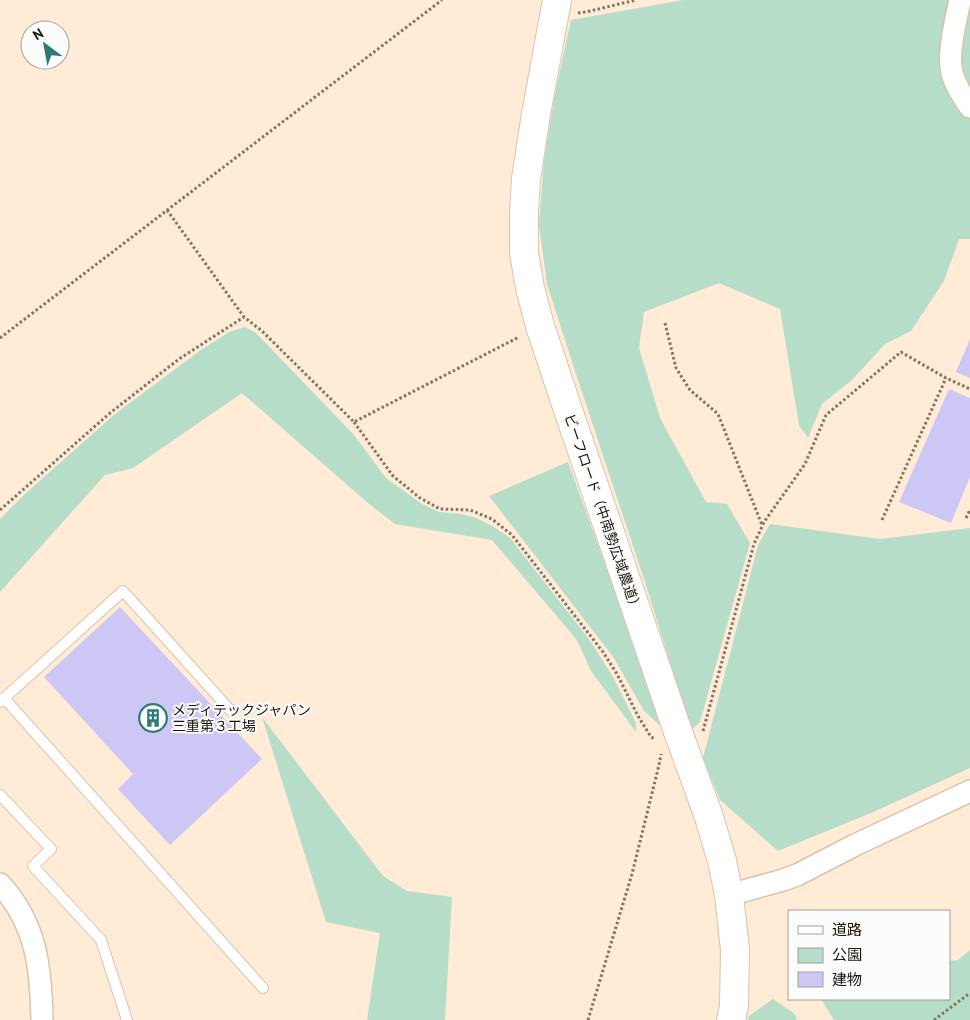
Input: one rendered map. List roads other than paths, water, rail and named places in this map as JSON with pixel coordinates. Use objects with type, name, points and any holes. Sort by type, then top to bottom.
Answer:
[{"type":"street","points":[[960,0],[951,48],[952,72],[961,95],[970,107]]},
{"type":"street","name":"ビーフロード（中南勢広域農道）","points":[[556,6],[529,160],[524,211],[524,252],[530,288],[540,326],[670,738],[690,764],[715,836],[730,895],[735,950],[734,1006],[731,1020]]},
{"type":"street","points":[[730,895],[796,875],[970,791]]},
{"type":"street","points":[[0,884],[20,911],[33,940],[41,983],[42,1020]]},
{"type":"lane","points":[[231,711],[123,591],[2,700],[263,988]]},
{"type":"lane","points":[[0,795],[50,849],[33,866],[101,940],[127,1020]]},
{"type":"place","name":"メディテックジャパン 三重第３工場","points":[[153,718]]}]
